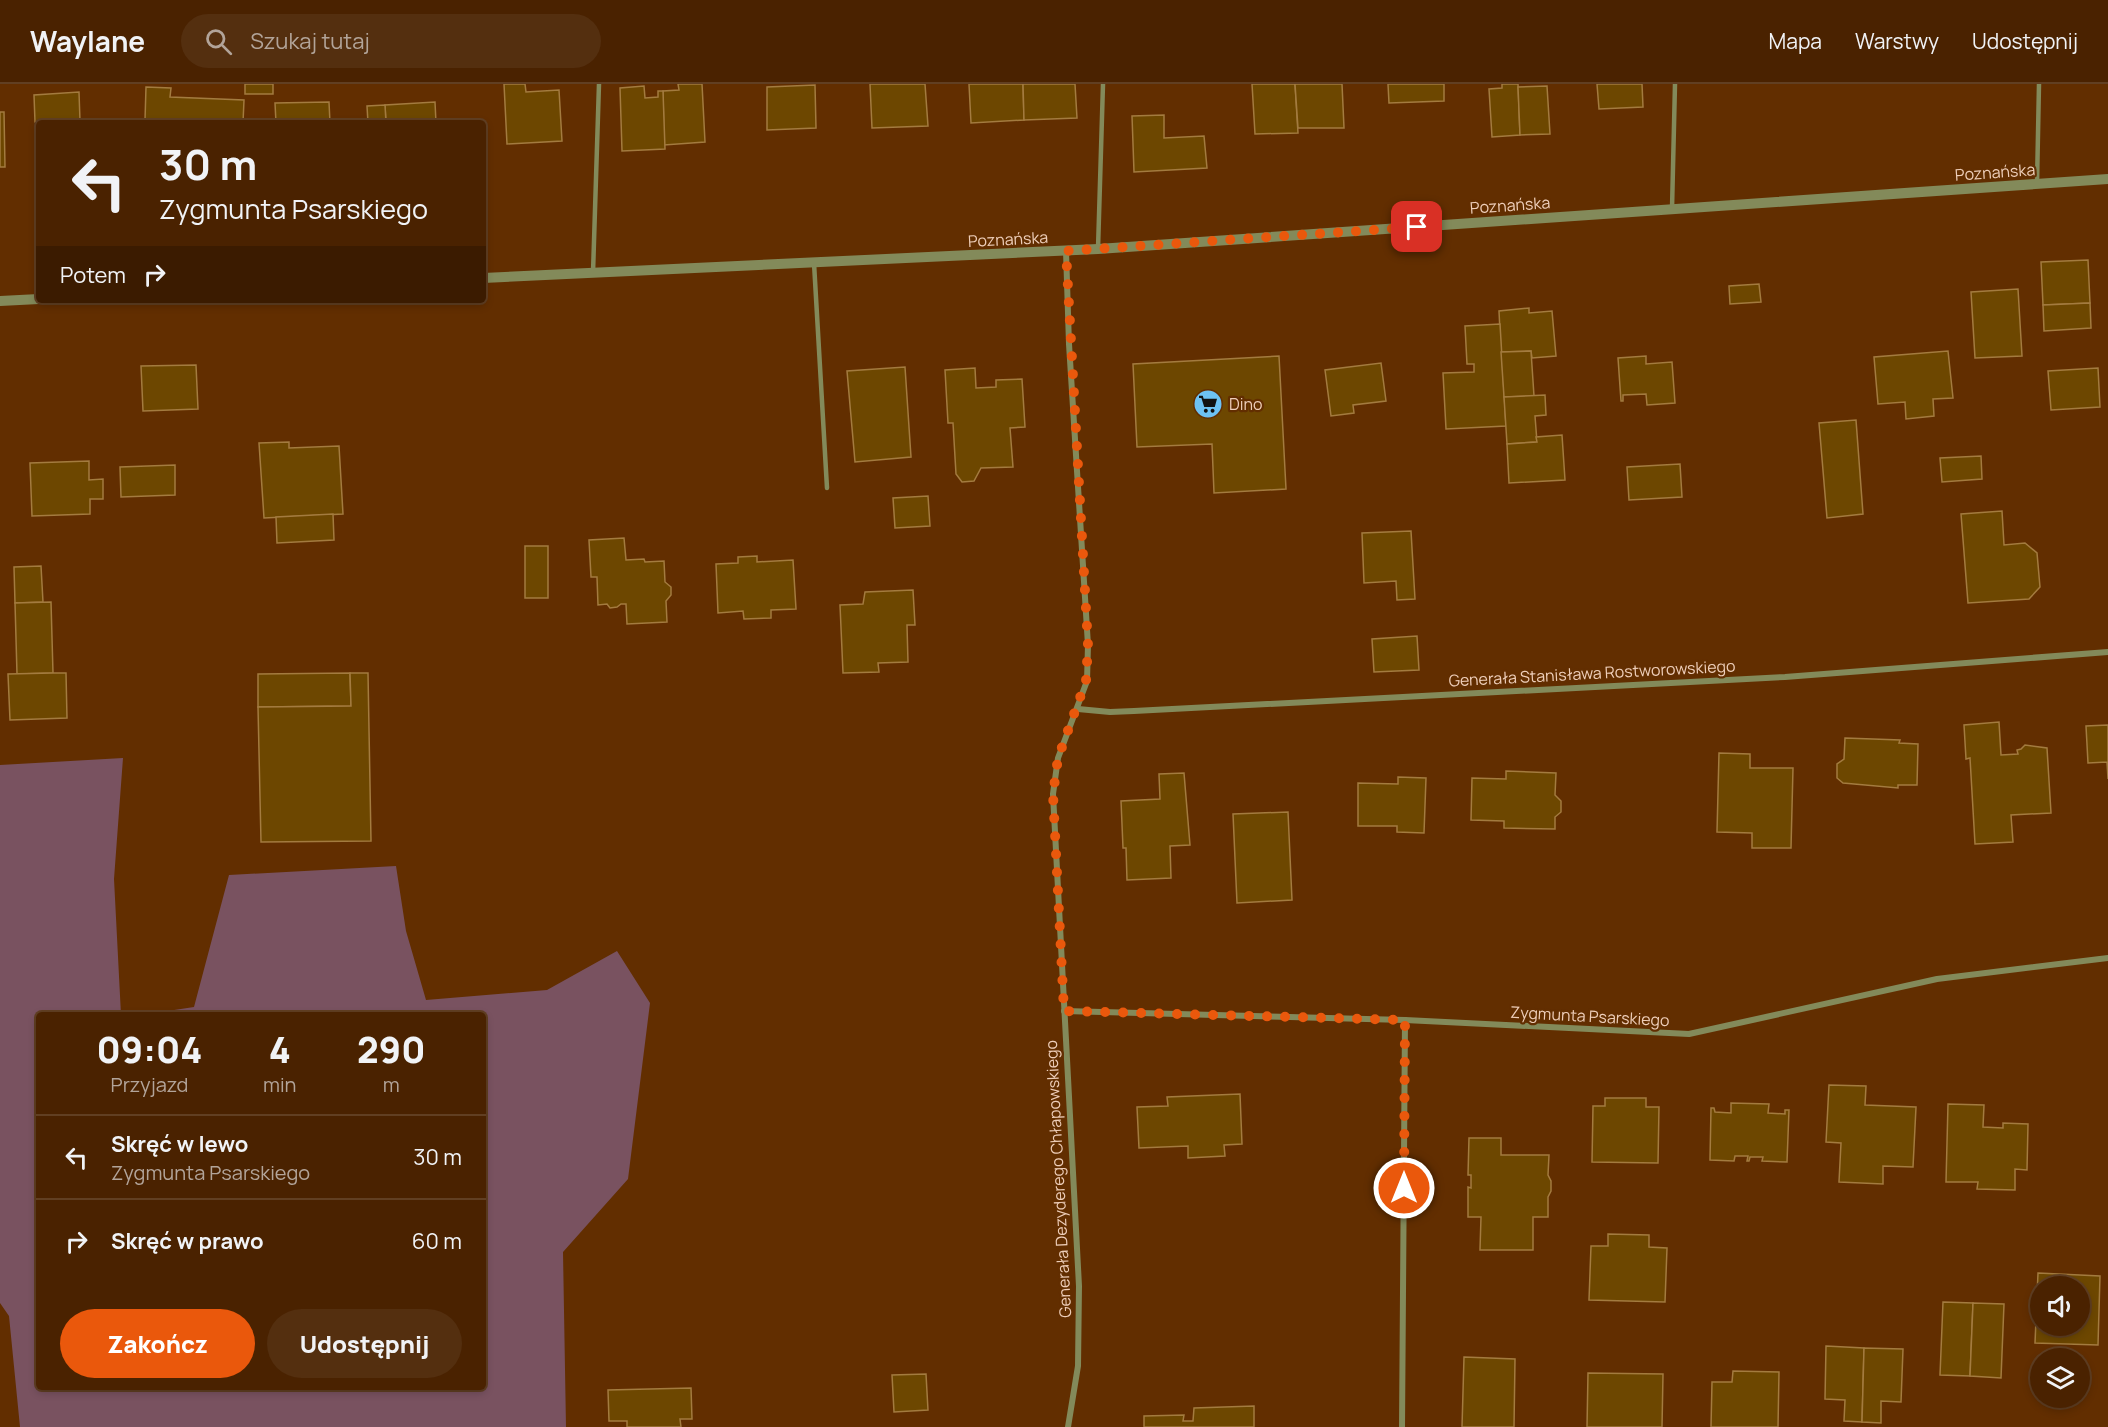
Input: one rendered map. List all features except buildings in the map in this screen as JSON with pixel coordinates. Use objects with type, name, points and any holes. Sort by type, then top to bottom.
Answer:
[{"type":"street","name":"Poznańska","points":[[486,278],[1066,251],[2108,179]]},
{"type":"street","name":"Generała Dezyderego Chłapowskiego","points":[[1066,251],[1070,356],[1088,645],[1086,681],[1078,709],[1058,758],[1053,794],[1079,1286],[1078,1366],[1068,1427]]},
{"type":"street","points":[[0,301],[36,299]]},
{"type":"street","name":"Generała Stanisława Rostworowskiego","points":[[1078,709],[1110,712],[1134,711],[1785,677],[2108,652]]},
{"type":"street","name":"Zygmunta Psarskiego","points":[[1064,1011],[1405,1020],[1689,1034],[1937,979],[2108,958]]},
{"type":"street","points":[[1402,1427],[1405,1020]]},
{"type":"lane","points":[[592,273],[599,84]]},
{"type":"lane","points":[[1098,249],[1103,84]]},
{"type":"lane","points":[[1672,209],[1675,84]]},
{"type":"lane","points":[[2037,184],[2039,84]]},
{"type":"lane","points":[[814,263],[827,488]]},
{"type":"shaded area","points":[[123,758],[114,879],[121,1012],[36,1012],[36,1390],[486,1390],[486,1012],[161,1012],[194,1007],[229,875],[396,866],[406,931],[426,1000],[547,990],[617,951],[650,1003],[628,1179],[563,1252],[566,1427],[20,1427],[9,1316],[0,1303],[0,765]]},
{"type":"place","name":"Dino","points":[[1208,404]]},
{"type":"route","points":[[1404,1188],[1405,1020],[1064,1011],[1053,794],[1058,758],[1078,709],[1086,681],[1088,645],[1066,251],[1417,227]]}]
